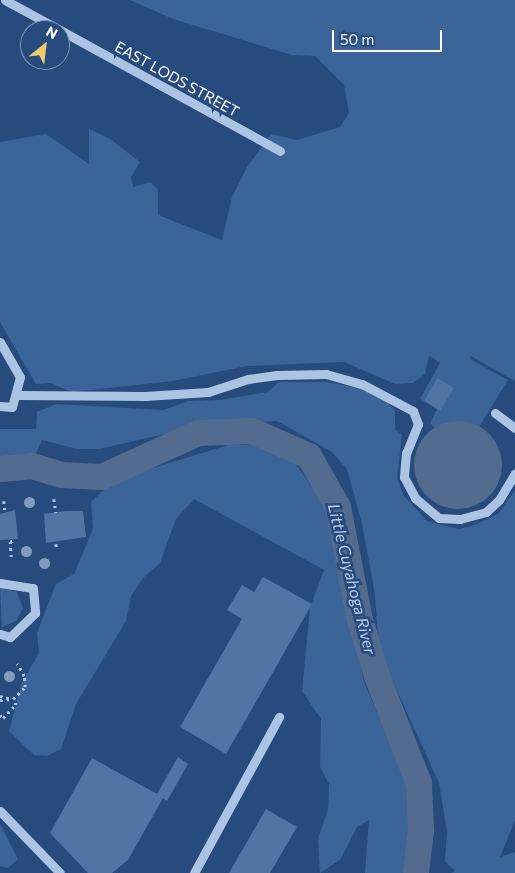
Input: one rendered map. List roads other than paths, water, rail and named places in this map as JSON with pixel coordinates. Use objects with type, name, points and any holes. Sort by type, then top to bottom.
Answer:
[{"type":"street","name":"EAST LODS STREET","points":[[5,0],[42,20]]},
{"type":"street","name":"EAST LODS STREET","points":[[70,36],[280,151]]},
{"type":"street","points":[[0,342],[20,377],[18,396],[12,407],[0,406]]},
{"type":"street","points":[[18,396],[172,395],[208,392],[248,379],[326,374],[362,384],[413,411],[418,424],[406,453],[404,477],[415,498],[439,518],[460,519],[486,512],[498,500],[515,473]]},
{"type":"street","points":[[495,413],[515,428]]},
{"type":"street","points":[[0,582],[33,588],[35,613],[10,637],[0,634]]},
{"type":"street","points":[[194,873],[279,717]]},
{"type":"street","points":[[0,811],[60,873]]},
{"type":"waterway","name":"Little Cuyahoga River","points":[[0,469],[32,466],[61,475],[102,477],[198,433],[252,431],[309,456],[338,507],[360,620],[377,676],[419,784],[421,830],[416,873]]}]
